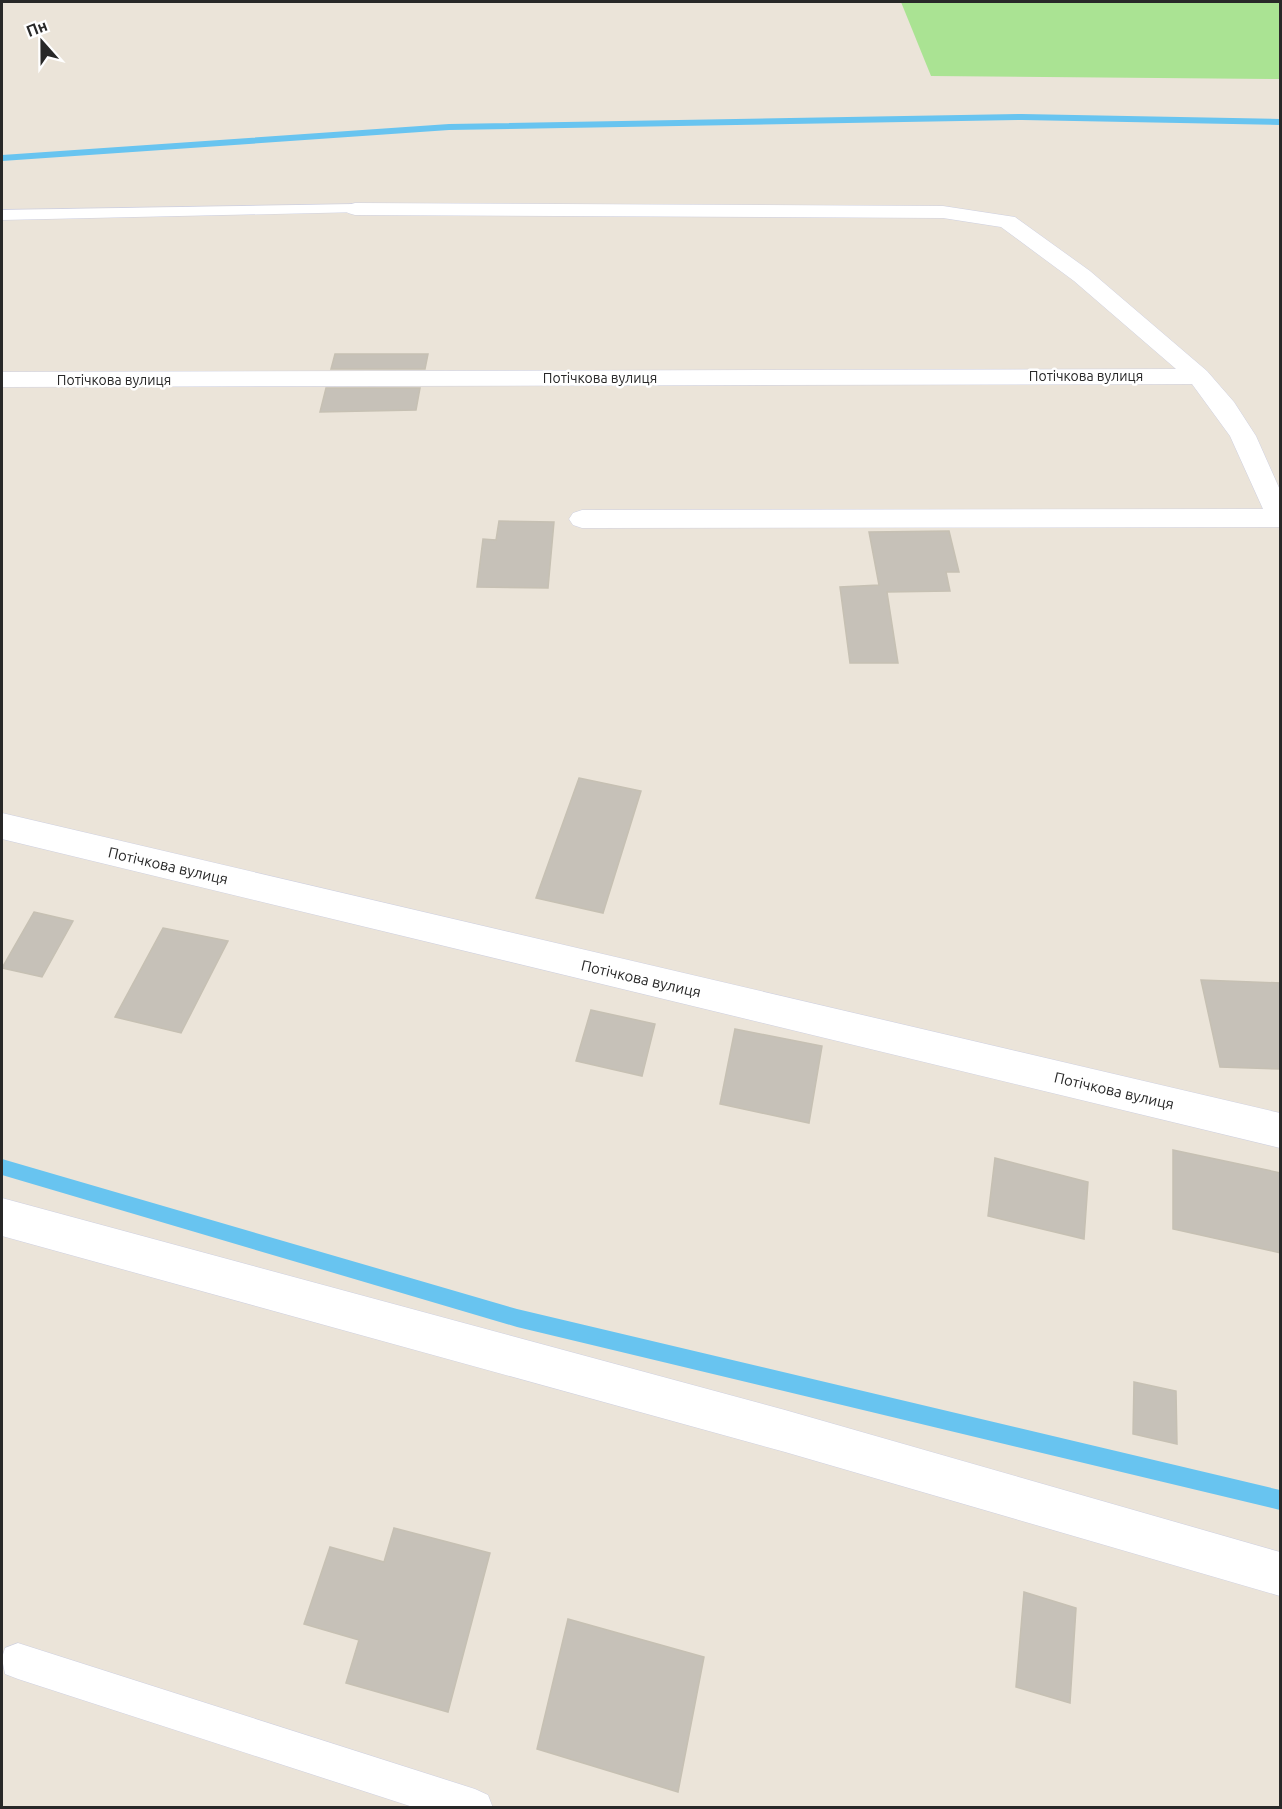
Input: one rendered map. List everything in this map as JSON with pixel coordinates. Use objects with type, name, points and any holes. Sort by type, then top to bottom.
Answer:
[{"type":"street","points":[[355,209],[943,212],[1007,222],[1082,276],[1199,376],[1225,408],[1243,436],[1281,518],[582,519]]},
{"type":"street","name":"Потічкова вулиця","points":[[2,380],[1199,376]]},
{"type":"street","name":"Потічкова вулиця","points":[[2,826],[1281,1131]]},
{"type":"street","points":[[2,1217],[785,1431],[1281,1574]]},
{"type":"lane","points":[[2,215],[355,209]]},
{"type":"lane","points":[[18,1661],[475,1808]]},
{"type":"green space","points":[[901,2],[1280,2],[1280,79],[931,76]]},
{"type":"building","points":[[335,354],[428,354],[425,369],[331,369]]},
{"type":"building","points":[[326,388],[420,388],[416,410],[320,412]]},
{"type":"building","points":[[499,521],[554,522],[548,588],[477,587],[483,539],[496,540]]},
{"type":"building","points":[[949,531],[959,572],[946,572],[950,591],[887,592],[898,663],[850,663],[840,587],[879,585],[869,532]]},
{"type":"building","points":[[579,778],[641,791],[603,913],[536,898]]},
{"type":"building","points":[[34,912],[73,921],[42,977],[2,968]]},
{"type":"building","points":[[163,928],[228,941],[181,1033],[115,1017]]},
{"type":"building","points":[[1201,980],[1281,983],[1281,1069],[1220,1067]]},
{"type":"building","points":[[591,1010],[655,1024],[642,1076],[576,1061]]},
{"type":"building","points":[[735,1029],[822,1046],[809,1123],[720,1104]]},
{"type":"building","points":[[1173,1150],[1281,1173],[1281,1253],[1173,1229]]},
{"type":"building","points":[[995,1158],[1088,1182],[1084,1239],[988,1216]]},
{"type":"building","points":[[1134,1382],[1176,1391],[1177,1444],[1133,1434]]},
{"type":"building","points":[[394,1528],[490,1553],[448,1712],[346,1683],[359,1640],[304,1624],[330,1547],[384,1562]]},
{"type":"building","points":[[1024,1592],[1076,1608],[1070,1703],[1016,1687]]},
{"type":"building","points":[[568,1619],[704,1657],[678,1792],[537,1749]]},
{"type":"waterway","points":[[2,158],[449,127],[1022,117],[1280,122]]},
{"type":"waterway","points":[[2,1167],[517,1318],[1280,1500]]}]
